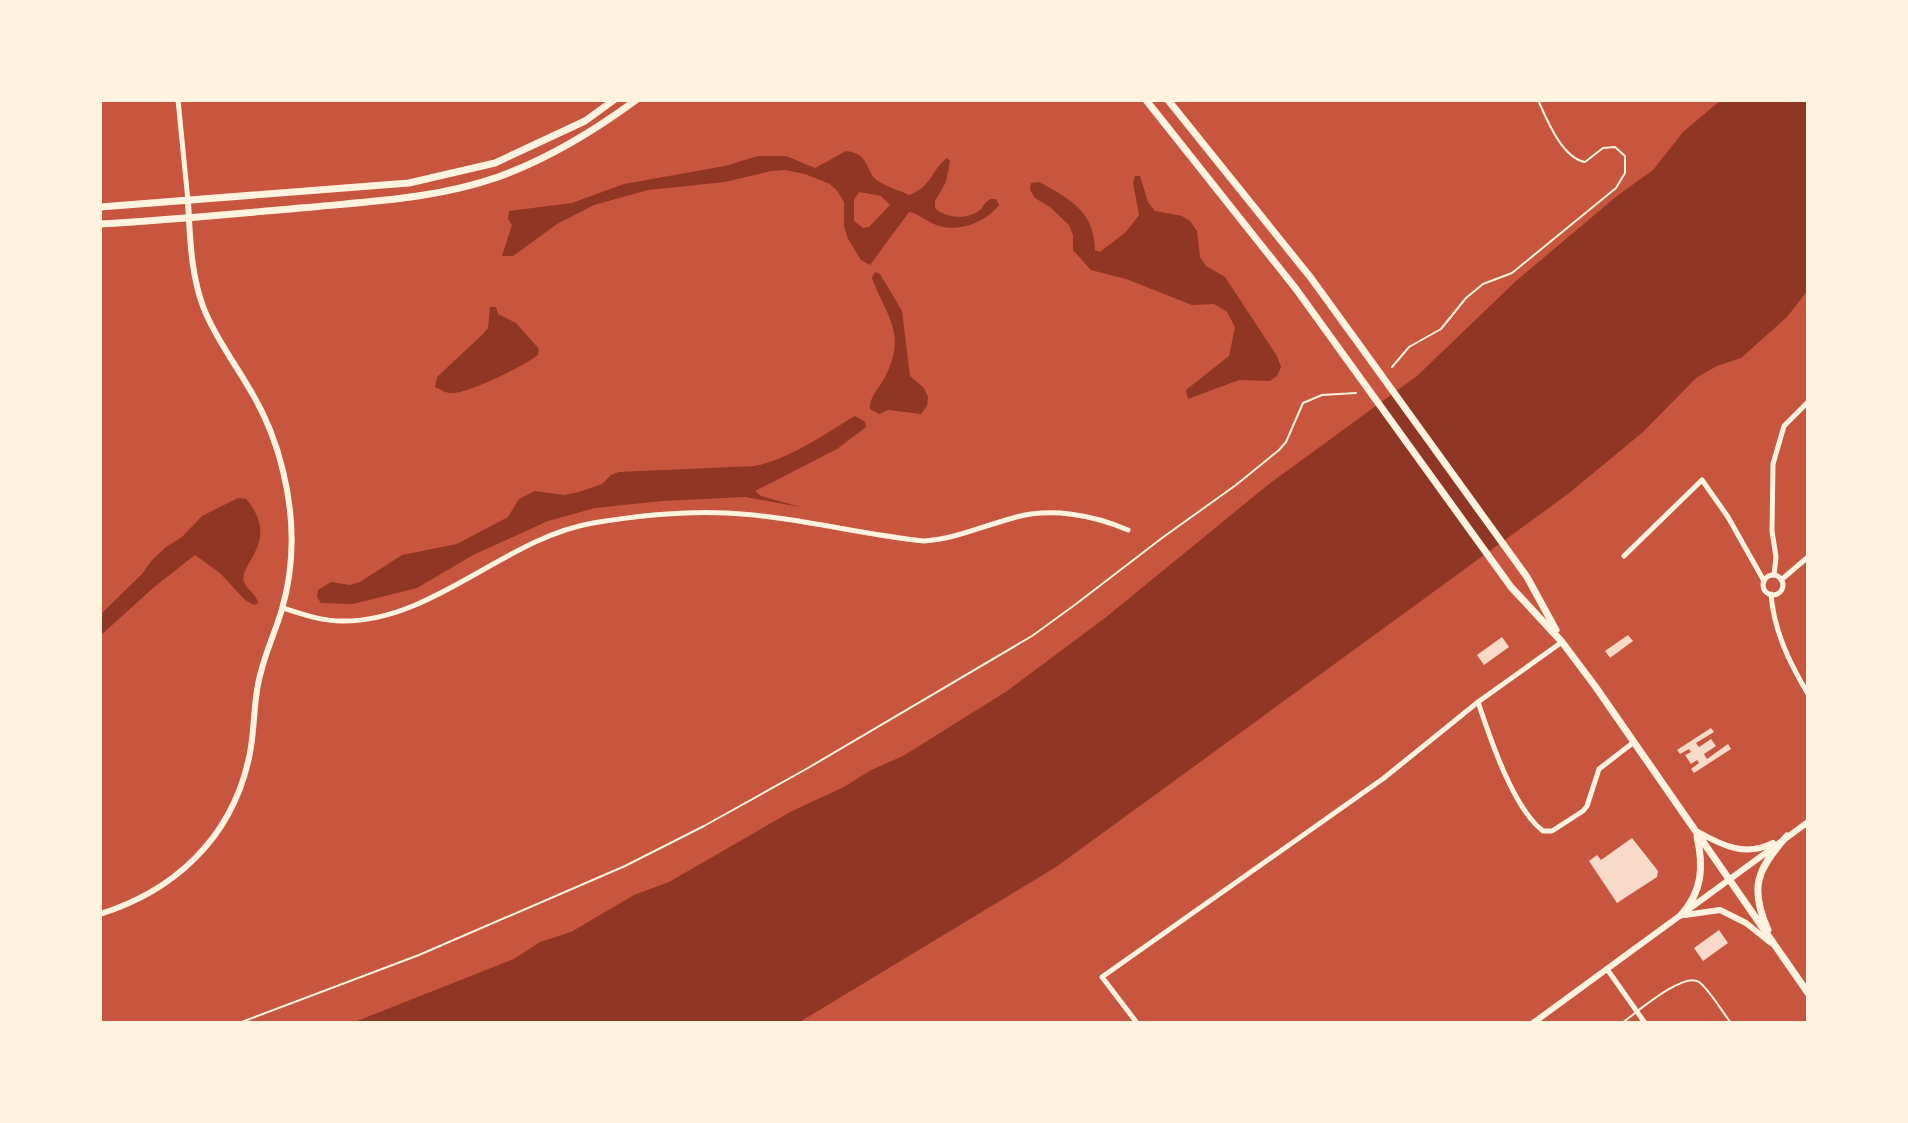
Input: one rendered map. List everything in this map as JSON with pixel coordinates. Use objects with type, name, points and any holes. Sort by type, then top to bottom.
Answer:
[{"type":"main road","points":[[100,207],[409,183],[495,163],[585,121],[614,100]]},
{"type":"main road","points":[[100,224],[189,219],[424,196],[458,189],[500,176],[550,154],[592,132],[636,100]]},
{"type":"main road","points":[[1146,100],[1296,289],[1511,587],[1562,642],[1808,993]]},
{"type":"main road","points":[[1168,100],[1311,278],[1527,577],[1562,642]]},
{"type":"main road","points":[[1681,915],[1698,889],[1701,863],[1695,831]]},
{"type":"main road","points":[[1776,947],[1762,917],[1758,887],[1766,859],[1787,836]]},
{"type":"street","points":[[100,914],[139,900],[169,882],[197,857],[219,829],[237,796],[249,761],[260,673],[283,608],[291,552],[289,500],[266,418],[204,309],[197,286],[178,100]]},
{"type":"street","points":[[1774,575],[1773,464],[1784,426],[1808,402]]},
{"type":"street","points":[[1624,556],[1702,480],[1728,517],[1764,581],[1765,590],[1771,594],[1780,640],[1808,694]]},
{"type":"street","points":[[283,608],[339,621],[377,617],[415,604],[543,538],[577,526],[620,520],[725,513],[924,541],[954,537],[1016,517],[1033,515],[1092,517],[1128,530]]},
{"type":"street","points":[[1771,594],[1781,590],[1781,580],[1808,557]]},
{"type":"street","points":[[1774,575],[1781,580]]},
{"type":"street","points":[[1764,581],[1774,575]]},
{"type":"street","points":[[1137,1023],[1102,977],[1384,778],[1478,702],[1562,642]]},
{"type":"street","points":[[1478,702],[1504,774],[1535,824],[1543,831],[1552,831],[1583,811],[1603,764],[1634,742]]},
{"type":"street","points":[[1533,1023],[1808,822]]},
{"type":"street","points":[[1695,831],[1717,843],[1745,851],[1762,848],[1787,836]]},
{"type":"street","points":[[1681,915],[1720,910],[1746,923],[1776,947]]},
{"type":"street","points":[[1607,969],[1645,1023]]},
{"type":"lane","points":[[1622,1023],[1678,983],[1690,979],[1699,982],[1731,1023]]},
{"type":"path","points":[[1392,367],[1409,347],[1441,329],[1466,298],[1483,284],[1512,273],[1616,188],[1625,173],[1625,156],[1615,147],[1603,148],[1585,162],[1575,159],[1560,141],[1538,100]]},
{"type":"path","points":[[239,1023],[419,955],[625,866],[795,775],[1032,636],[1076,604],[1279,450],[1286,442],[1303,403],[1322,395],[1356,393]]},
{"type":"shaded area","points":[[1721,100],[1808,100],[1808,290],[1787,317],[1741,358],[1717,366],[1696,378],[1643,432],[1568,494],[1056,867],[798,1023],[352,1023],[514,959],[540,942],[571,932],[634,895],[669,882],[792,811],[903,756],[1007,691],[1105,618],[1269,484],[1417,376],[1516,281],[1617,196],[1653,170],[1683,132]]},
{"type":"shaded area","points":[[846,151],[854,153],[863,159],[878,181],[909,195],[922,188],[947,158],[950,161],[946,182],[935,201],[935,208],[951,216],[964,217],[976,213],[991,199],[996,199],[999,205],[980,221],[955,228],[939,226],[909,212],[870,265],[861,260],[848,239],[844,227],[844,202],[830,184],[805,174],[771,171],[725,182],[648,190],[594,205],[557,224],[513,256],[502,256],[512,225],[508,219],[509,211],[572,203],[624,184],[725,166],[758,156],[786,156],[815,168]],"holes":[[[859,192],[881,196],[890,205],[869,227],[863,228],[854,221],[854,200]]]},
{"type":"shaded area","points":[[1135,176],[1140,176],[1148,202],[1155,211],[1182,216],[1197,231],[1200,257],[1206,266],[1225,277],[1277,356],[1281,367],[1277,376],[1270,381],[1239,380],[1188,399],[1186,390],[1229,356],[1235,327],[1227,312],[1214,304],[1192,305],[1126,279],[1091,270],[1073,250],[1069,225],[1035,198],[1030,190],[1031,183],[1039,182],[1079,208],[1090,226],[1095,250],[1100,252],[1126,232],[1139,215],[1133,183]]},
{"type":"shaded area","points":[[875,272],[880,274],[902,311],[910,376],[924,388],[928,397],[927,406],[921,414],[888,410],[879,414],[870,409],[871,400],[884,379],[895,347],[892,325],[872,278]]},
{"type":"shaded area","points":[[490,307],[496,307],[498,314],[516,323],[539,349],[538,355],[473,388],[449,393],[435,387],[437,377],[488,328]]},
{"type":"shaded area","points":[[855,416],[865,422],[866,427],[837,449],[755,491],[761,496],[800,507],[745,497],[595,508],[548,521],[473,555],[417,588],[353,604],[321,603],[317,597],[318,590],[331,582],[350,585],[360,582],[402,555],[457,544],[508,517],[519,499],[535,491],[564,495],[579,492],[602,484],[619,472],[755,466],[794,452]]},
{"type":"shaded area","points":[[238,498],[246,499],[260,527],[260,539],[244,575],[245,585],[258,603],[254,605],[245,600],[220,573],[195,555],[100,636],[100,615],[152,560],[182,537],[202,516]]},
{"type":"building","points":[[1628,635],[1633,641],[1610,658],[1605,651]]},
{"type":"building","points":[[1502,637],[1509,647],[1484,665],[1477,655]]},
{"type":"building","points":[[1711,728],[1714,732],[1696,743],[1699,747],[1711,739],[1716,746],[1704,754],[1707,759],[1728,744],[1731,749],[1694,773],[1691,769],[1699,763],[1697,760],[1691,764],[1685,755],[1691,752],[1689,749],[1680,754],[1677,750]]},
{"type":"building","points":[[1632,838],[1658,871],[1657,877],[1617,903],[1589,861],[1597,855],[1601,860]]},
{"type":"building","points":[[1719,930],[1728,943],[1703,961],[1694,948]]}]
